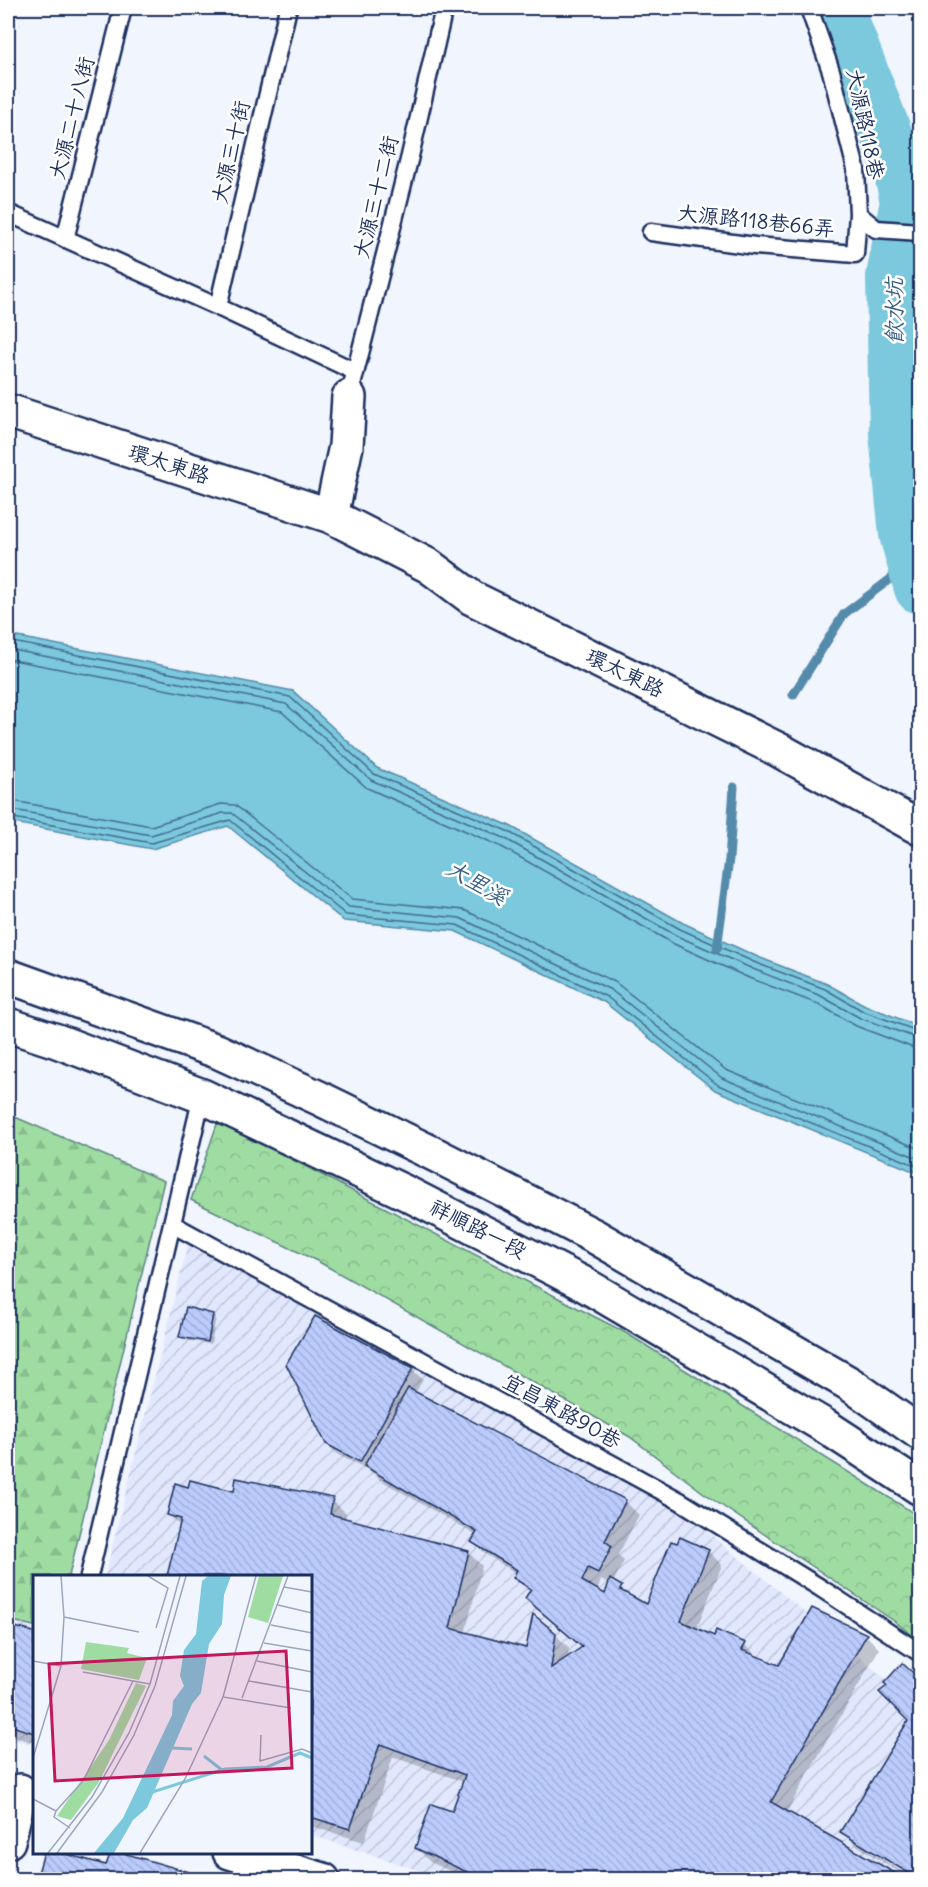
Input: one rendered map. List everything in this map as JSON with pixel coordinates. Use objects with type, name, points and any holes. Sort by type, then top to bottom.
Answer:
[{"type":"street","points":[[331,516],[346,446],[351,384]]},
{"type":"street","name":"環太東路","points":[[8,411],[331,516],[429,566],[472,598],[779,750],[921,828]]},
{"type":"street","points":[[8,976],[217,1051],[436,1155],[596,1237],[850,1384],[921,1433]]},
{"type":"street","name":"祥順路一段","points":[[8,1025],[57,1041],[202,1096],[408,1194],[582,1283],[825,1426],[921,1488]]},
{"type":"street","points":[[8,1841],[20,1792]]},
{"type":"street","points":[[237,1854],[323,1880]]},
{"type":"lane","name":"大源二十八街","points":[[64,239],[123,8]]},
{"type":"lane","name":"大源三十街","points":[[218,307],[288,8]]},
{"type":"lane","name":"大源三十二街","points":[[351,384],[410,156],[444,8]]},
{"type":"lane","name":"大源路118巷","points":[[809,8],[831,71],[856,169],[858,214],[855,254]]},
{"type":"lane","points":[[8,213],[218,307],[351,384]]},
{"type":"lane","points":[[858,214],[876,229],[921,232]]},
{"type":"lane","name":"大源路118巷66弄","points":[[651,232],[755,246],[855,254]]},
{"type":"lane","points":[[89,1575],[202,1096]]},
{"type":"lane","name":"宜昌東路90巷","points":[[172,1224],[680,1501],[921,1653]]},
{"type":"shaded area","points":[[189,1240],[647,1482],[920,1707],[920,1879],[445,1879],[312,1835],[312,1575],[105,1575]]},
{"type":"shaded area","points":[[8,1620],[33,1626],[33,1744],[8,1739]]},
{"type":"green space","points":[[8,1114],[164,1181],[69,1575],[33,1575],[33,1626],[8,1620]]},
{"type":"green space","points":[[218,1121],[626,1333],[920,1517],[920,1642],[897,1623],[709,1497],[630,1437],[319,1262],[191,1200]]},
{"type":"water","name":"大里溪","points":[[8,635],[293,691],[377,768],[510,826],[683,923],[758,957],[827,984],[865,1005],[920,1027],[920,1174],[715,1090],[604,1002],[455,931],[344,921],[228,826],[152,849],[8,822]]},
{"type":"building","points":[[186,1307],[213,1314],[208,1342],[179,1337]]},
{"type":"building","points":[[315,1316],[413,1368],[360,1462],[326,1444],[286,1364]]},
{"type":"building","points":[[408,1388],[626,1500],[605,1541],[612,1546],[598,1573],[588,1568],[582,1581],[605,1594],[610,1579],[622,1586],[620,1590],[646,1604],[671,1541],[677,1543],[680,1537],[709,1550],[681,1621],[714,1636],[716,1630],[746,1643],[742,1650],[779,1665],[812,1608],[867,1634],[771,1802],[907,1880],[484,1880],[415,1848],[431,1804],[452,1811],[465,1775],[380,1744],[350,1829],[312,1818],[312,1575],[167,1575],[181,1519],[167,1515],[175,1483],[188,1487],[190,1480],[234,1491],[236,1478],[333,1498],[330,1514],[469,1551],[450,1628],[526,1648],[533,1614],[556,1633],[551,1668],[582,1647],[525,1598],[531,1589],[513,1578],[517,1570],[471,1542],[477,1532],[364,1466]]},
{"type":"building","points":[[8,1625],[33,1632],[33,1733],[8,1725]]},
{"type":"building","points":[[902,1663],[920,1679],[920,1880],[840,1832],[908,1721],[879,1692],[887,1686],[884,1683]]},
{"type":"building","points":[[43,1854],[66,1854],[106,1865],[110,1854],[127,1854],[189,1872],[187,1880],[36,1880]]},
{"type":"building","points":[[236,1869],[270,1880],[233,1880]]},
{"type":"waterway","name":"飲水坑","points":[[838,8],[898,165],[906,201],[892,277],[895,434],[905,534],[920,588]]},
{"type":"waterway","points":[[793,695],[844,614],[913,562]]},
{"type":"waterway","points":[[717,949],[729,859],[734,787]]}]
